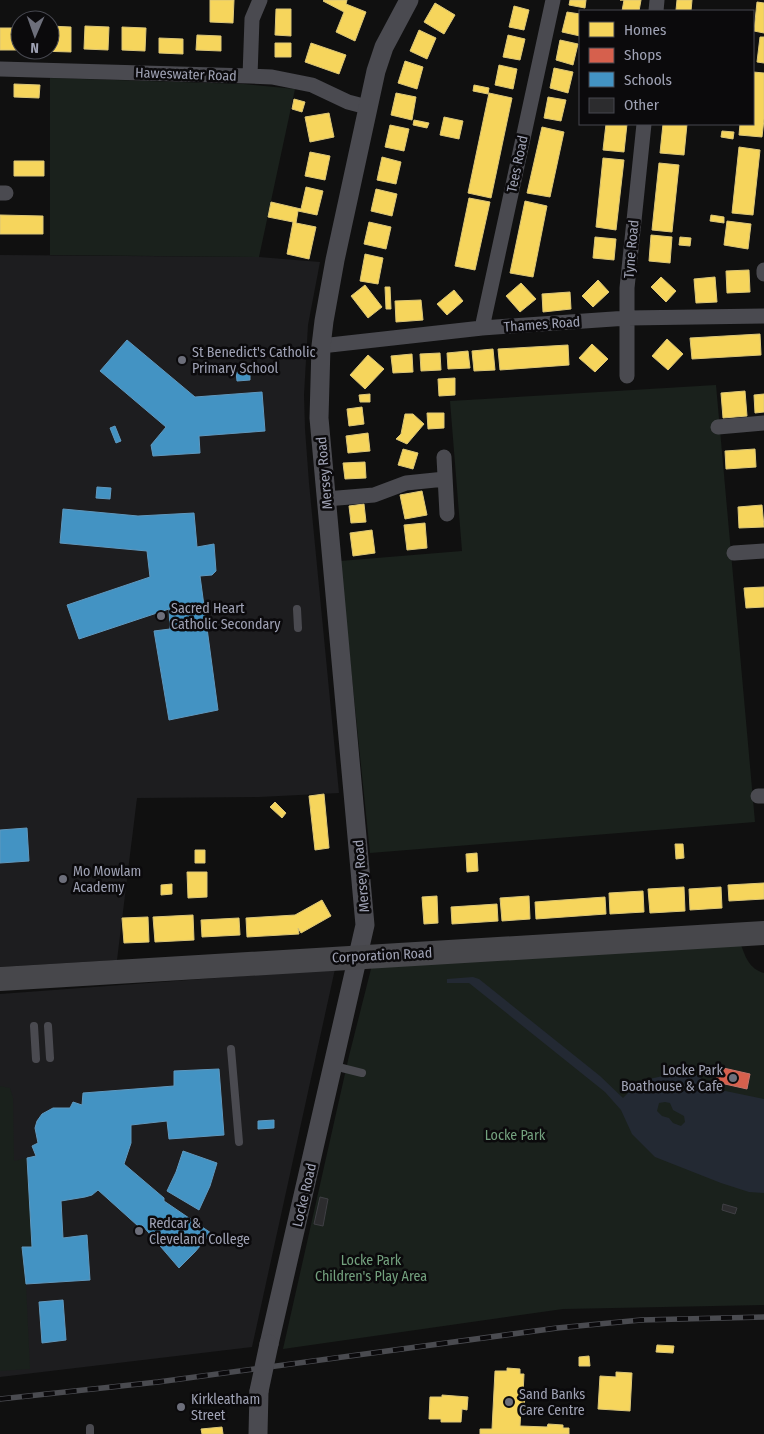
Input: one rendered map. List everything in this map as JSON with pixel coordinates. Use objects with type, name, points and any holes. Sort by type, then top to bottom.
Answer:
[{"type":"main road","name":"Corporation Road","points":[[0,979],[764,933]]},
{"type":"street","points":[[250,76],[252,19],[260,0]]},
{"type":"street","name":"Mersey Road","points":[[358,957],[365,925],[319,418],[321,346],[335,260],[376,71],[384,47],[408,0]]},
{"type":"street","name":"Tees Road","points":[[482,328],[553,0]]},
{"type":"street","name":"Haweswater Road","points":[[0,69],[272,77],[312,85],[348,102],[367,107]]},
{"type":"street","name":"Tyne Road","points":[[627,376],[630,253],[644,125]]},
{"type":"street","name":"Thames Road","points":[[321,346],[482,328],[628,318],[764,316]]},
{"type":"street","points":[[718,426],[764,423]]},
{"type":"street","points":[[444,457],[447,514]]},
{"type":"street","points":[[326,499],[374,495],[406,483],[445,479]]},
{"type":"street","points":[[734,553],[764,551]]},
{"type":"street","name":"Locke Road","points":[[258,1434],[259,1391],[358,957]]},
{"type":"lane","points":[[297,609],[298,628]]},
{"type":"lane","points":[[34,1026],[36,1059]]},
{"type":"lane","points":[[48,1026],[50,1058]]},
{"type":"lane","points":[[231,1049],[239,1142]]},
{"type":"lane","points":[[334,1066],[362,1072]]},
{"type":"shaded area","points":[[0,255],[259,257],[320,262],[308,325],[304,395],[305,429],[339,793],[259,797],[137,798],[117,960],[0,967]]},
{"type":"shaded area","name":"Redcar & Cleveland College","points":[[335,969],[252,1347],[0,1377],[0,994]]},
{"type":"shaded area","points":[[473,977],[479,979],[600,1076],[623,1098],[640,1081],[686,1071],[699,1076],[711,1088],[764,1099],[764,1193],[749,1192],[721,1183],[655,1157],[632,1134],[621,1110],[605,1092],[469,983],[447,983],[447,979]],"holes":[[[659,1103],[670,1103],[673,1110],[684,1116],[685,1122],[681,1126],[673,1123],[669,1118],[662,1116],[657,1111]]]},
{"type":"green space","points":[[50,78],[244,84],[295,89],[259,257],[50,255]]},
{"type":"green space","points":[[716,385],[755,822],[370,853],[340,561],[462,551],[450,401]]},
{"type":"green space","name":"Locke Park","points":[[740,942],[751,965],[764,973],[764,1305],[563,1309],[283,1349],[349,1056],[372,965]]},
{"type":"green space","points":[[0,1086],[10,1088],[13,1098],[14,1161],[27,1158],[32,1247],[22,1247],[26,1284],[30,1369],[0,1371]]},
{"type":"building: Homes","points":[[210,0],[234,0],[233,23],[210,22]]},
{"type":"building: Homes","points":[[324,0],[347,0],[346,4],[366,12],[355,41],[336,32],[344,12]]},
{"type":"building: Homes","points":[[570,0],[586,0],[585,8],[569,5]]},
{"type":"building: Homes","points":[[624,0],[641,0],[639,10],[622,10]]},
{"type":"building: Homes","points":[[677,0],[692,0],[691,10],[676,10]]},
{"type":"building: Homes","points":[[757,2],[764,3],[764,33],[754,31]]},
{"type":"building: Homes","points":[[435,3],[455,15],[444,34],[424,22]]},
{"type":"building: Homes","points":[[514,6],[529,10],[524,30],[509,27]]},
{"type":"building: Homes","points":[[276,9],[291,9],[291,36],[275,35]]},
{"type":"building: Homes","points":[[567,12],[579,14],[579,36],[562,32]]},
{"type":"building: Homes","points":[[60,26],[71,27],[71,52],[60,52]]},
{"type":"building: Homes","points":[[85,26],[109,27],[108,50],[84,49]]},
{"type":"building: Homes","points":[[122,27],[146,28],[145,51],[122,50]]},
{"type":"building: Homes","points":[[0,28],[10,28],[10,50],[0,50]]},
{"type":"building: Homes","points":[[419,30],[436,38],[427,59],[410,51]]},
{"type":"building: Homes","points":[[197,35],[221,36],[221,51],[196,50]]},
{"type":"building: Homes","points":[[508,35],[525,39],[520,60],[503,57]]},
{"type":"building: Homes","points":[[760,37],[764,37],[764,63],[757,62]]},
{"type":"building: Homes","points":[[159,38],[183,39],[183,54],[159,53]]},
{"type":"building: Homes","points":[[560,40],[578,44],[573,65],[556,60]]},
{"type":"building: Homes","points":[[275,43],[291,43],[291,57],[275,57]]},
{"type":"building: Homes","points":[[311,43],[346,55],[339,74],[305,62]]},
{"type":"building: Homes","points":[[405,61],[423,67],[417,89],[398,83]]},
{"type":"building: Homes","points":[[499,65],[517,69],[513,89],[495,85]]},
{"type":"building: Homes","points":[[554,68],[573,72],[568,93],[550,88]]},
{"type":"building: Homes","points":[[754,72],[764,73],[762,137],[739,135],[740,125],[754,125]]},
{"type":"building: Homes","points":[[14,84],[40,85],[39,98],[14,97]]},
{"type":"building: Homes","points":[[474,85],[489,88],[488,94],[473,91]]},
{"type":"building: Homes","points":[[396,93],[416,97],[412,120],[391,115]]},
{"type":"building: Homes","points":[[489,93],[512,98],[491,198],[468,193]]},
{"type":"building: Homes","points":[[548,97],[566,100],[561,121],[544,118]]},
{"type":"building: Homes","points":[[294,99],[305,102],[302,112],[292,109]]},
{"type":"building: Homes","points":[[329,113],[334,137],[310,142],[305,117]]},
{"type":"building: Homes","points":[[444,117],[463,121],[459,139],[440,135]]},
{"type":"building: Homes","points":[[414,120],[429,123],[427,128],[413,125]]},
{"type":"building: Homes","points":[[390,125],[409,129],[404,151],[385,147]]},
{"type":"building: Homes","points":[[606,125],[627,125],[624,152],[603,150]]},
{"type":"building: Homes","points":[[663,125],[687,125],[684,155],[660,153]]},
{"type":"building: Homes","points":[[542,127],[564,132],[550,197],[527,193]]},
{"type":"building: Homes","points":[[722,131],[734,132],[733,139],[721,137]]},
{"type":"building: Homes","points":[[739,147],[760,150],[753,215],[732,213]]},
{"type":"building: Homes","points":[[310,152],[330,156],[325,180],[305,176]]},
{"type":"building: Homes","points":[[382,157],[401,162],[396,184],[377,180]]},
{"type":"building: Homes","points":[[603,158],[624,160],[616,230],[596,227]]},
{"type":"building: Homes","points":[[14,161],[44,161],[44,176],[14,176]]},
{"type":"building: Homes","points":[[659,163],[679,165],[672,232],[652,230]]},
{"type":"building: Homes","points":[[306,187],[323,191],[317,215],[298,211],[296,223],[316,227],[309,259],[287,254],[293,222],[268,217],[271,202],[301,209]]},
{"type":"building: Homes","points":[[376,189],[397,194],[392,216],[371,211]]},
{"type":"building: Homes","points":[[469,198],[490,202],[475,270],[455,266]]},
{"type":"building: Homes","points":[[525,201],[547,206],[533,277],[510,273]]},
{"type":"building: Homes","points":[[0,215],[43,216],[43,234],[0,234]]},
{"type":"building: Homes","points":[[711,215],[724,217],[724,223],[710,221]]},
{"type":"building: Homes","points":[[727,221],[751,224],[748,249],[724,245]]},
{"type":"building: Homes","points":[[369,222],[391,227],[386,249],[364,244]]},
{"type":"building: Homes","points":[[651,235],[672,237],[670,263],[649,261]]},
{"type":"building: Homes","points":[[595,237],[616,239],[614,260],[593,258]]},
{"type":"building: Homes","points":[[680,237],[691,238],[690,246],[679,245]]},
{"type":"building: Homes","points":[[365,254],[383,258],[378,284],[360,281]]},
{"type":"building: Homes","points":[[749,270],[750,292],[727,293],[726,271]]},
{"type":"building: Homes","points":[[661,277],[676,291],[666,302],[651,287]]},
{"type":"building: Homes","points":[[715,277],[717,302],[696,303],[694,279]]},
{"type":"building: Homes","points":[[598,280],[609,292],[593,307],[582,296]]},
{"type":"building: Homes","points":[[521,283],[536,299],[520,312],[506,296]]},
{"type":"building: Homes","points":[[365,285],[382,307],[368,318],[351,296]]},
{"type":"building: Homes","points":[[385,287],[390,287],[391,309],[386,309]]},
{"type":"building: Homes","points":[[454,290],[463,301],[447,315],[437,304]]},
{"type":"building: Homes","points":[[570,292],[571,309],[543,312],[542,294]]},
{"type":"building: Homes","points":[[421,300],[423,320],[396,322],[395,301]]},
{"type":"building: Homes","points":[[760,334],[761,355],[692,359],[690,338]]},
{"type":"building: Homes","points":[[667,339],[683,354],[668,370],[652,356]]},
{"type":"building: Homes","points":[[592,344],[608,359],[595,372],[579,358]]},
{"type":"building: Homes","points":[[568,345],[569,365],[500,370],[498,349]]},
{"type":"building: Homes","points":[[493,349],[495,370],[474,371],[472,351]]},
{"type":"building: Homes","points":[[468,351],[470,368],[448,369],[447,353]]},
{"type":"building: Homes","points":[[440,353],[441,370],[421,371],[420,354]]},
{"type":"building: Homes","points":[[412,354],[413,372],[393,373],[391,356]]},
{"type":"building: Homes","points":[[368,355],[384,369],[365,389],[350,375]]},
{"type":"building: Homes","points":[[455,378],[455,395],[439,396],[438,379]]},
{"type":"building: Homes","points":[[745,391],[747,416],[723,418],[721,393]]},
{"type":"building: Homes","points":[[370,394],[370,402],[360,402],[359,395]]},
{"type":"building: Homes","points":[[764,394],[764,412],[755,413],[754,395]]},
{"type":"building: Homes","points":[[362,407],[364,424],[349,426],[347,409]]},
{"type":"building: Homes","points":[[427,413],[444,413],[444,428],[428,429]]},
{"type":"building: Homes","points":[[405,414],[413,414],[424,424],[407,444],[396,439],[401,434]]},
{"type":"building: Homes","points":[[368,433],[370,451],[348,453],[346,436]]},
{"type":"building: Homes","points":[[403,449],[418,453],[413,469],[398,465]]},
{"type":"building: Homes","points":[[755,449],[756,467],[726,469],[725,451]]},
{"type":"building: Homes","points":[[365,462],[366,478],[345,479],[343,463]]},
{"type":"building: Homes","points":[[422,491],[427,515],[405,519],[400,495]]},
{"type":"building: Homes","points":[[364,504],[366,522],[351,523],[349,506]]},
{"type":"building: Homes","points":[[762,505],[764,527],[739,528],[738,507]]},
{"type":"building: Homes","points":[[425,523],[427,548],[407,550],[404,525]]},
{"type":"building: Homes","points":[[372,530],[375,553],[353,556],[350,533]]},
{"type":"building: Homes","points":[[764,587],[764,607],[746,608],[744,588]]},
{"type":"building: Homes","points":[[324,794],[329,848],[315,850],[309,796]]},
{"type":"building: Homes","points":[[275,802],[286,813],[282,818],[270,807]]},
{"type":"building: Homes","points":[[675,844],[683,844],[684,858],[676,859]]},
{"type":"building: Homes","points":[[195,850],[205,850],[205,863],[195,863]]},
{"type":"building: Homes","points":[[477,853],[478,871],[467,872],[466,854]]},
{"type":"building: Homes","points":[[187,872],[207,872],[207,897],[188,898]]},
{"type":"building: Homes","points":[[764,883],[764,899],[729,901],[728,885]]},
{"type":"building: Homes","points":[[172,884],[172,894],[161,895],[161,885]]},
{"type":"building: Homes","points":[[684,887],[685,911],[650,913],[648,889]]},
{"type":"building: Homes","points":[[721,887],[722,908],[690,910],[689,889]]},
{"type":"building: Homes","points":[[643,891],[644,912],[610,914],[609,893]]},
{"type":"building: Homes","points":[[437,896],[438,923],[424,924],[422,897]]},
{"type":"building: Homes","points":[[529,896],[530,919],[502,921],[500,898]]},
{"type":"building: Homes","points":[[605,897],[606,914],[536,919],[535,902]]},
{"type":"building: Homes","points":[[322,900],[331,916],[301,933],[298,928],[299,934],[247,937],[246,918],[295,915]]},
{"type":"building: Homes","points":[[497,904],[498,921],[452,924],[451,907]]},
{"type":"building: Homes","points":[[193,915],[194,940],[155,942],[153,917]]},
{"type":"building: Homes","points":[[148,917],[149,942],[124,943],[122,918]]},
{"type":"building: Homes","points":[[239,918],[240,935],[202,937],[201,920]]},
{"type":"building: Homes","points":[[657,1345],[674,1346],[673,1353],[656,1352]]},
{"type":"building: Homes","points":[[589,1356],[590,1366],[579,1366],[579,1357]]},
{"type":"building: Homes","name":"Sand Banks Care Centre","points":[[507,1368],[520,1369],[520,1374],[524,1374],[524,1410],[521,1409],[520,1426],[547,1427],[548,1424],[563,1425],[563,1428],[569,1428],[569,1434],[480,1434],[480,1429],[492,1429],[495,1371],[507,1371]]},
{"type":"building: Homes","points":[[616,1372],[632,1373],[630,1411],[598,1409],[600,1376],[616,1377]]},
{"type":"building: Homes","points":[[442,1395],[468,1397],[467,1410],[462,1409],[461,1422],[441,1422],[441,1419],[429,1419],[430,1397],[442,1397]]},
{"type":"building: Homes","points":[[222,1427],[223,1434],[202,1434],[201,1429]]},
{"type":"building: Shops","name":"Locke Park Boathouse & Cafe","points":[[719,1067],[750,1074],[747,1089],[716,1082]]},
{"type":"building: Schools","points":[[127,340],[195,397],[262,392],[265,431],[199,436],[200,453],[153,456],[151,445],[166,427],[100,371]]},
{"type":"building: Schools","points":[[236,372],[250,372],[250,380],[237,381]]},
{"type":"building: Schools","points":[[115,426],[121,441],[116,443],[110,428]]},
{"type":"building: Schools","points":[[97,487],[111,488],[110,499],[96,498]]},
{"type":"building: Schools","points":[[63,509],[138,516],[194,513],[197,547],[214,544],[216,571],[212,575],[200,576],[218,710],[169,720],[154,631],[170,629],[169,609],[79,639],[67,605],[150,577],[147,551],[60,543]]},
{"type":"building: Schools","points":[[27,828],[29,861],[0,863],[0,830]]},
{"type":"building: Schools","points":[[219,1069],[224,1135],[169,1139],[167,1121],[131,1125],[131,1143],[124,1164],[164,1198],[164,1201],[211,1233],[195,1252],[179,1268],[142,1225],[138,1226],[98,1190],[92,1195],[61,1201],[63,1238],[87,1235],[90,1280],[26,1284],[22,1247],[32,1247],[27,1158],[36,1156],[32,1146],[38,1143],[35,1128],[42,1114],[53,1108],[70,1108],[73,1102],[82,1105],[83,1093],[174,1086],[174,1071]]},
{"type":"building: Schools","points":[[274,1120],[274,1128],[258,1129],[258,1121]]},
{"type":"building: Schools","points":[[183,1151],[217,1163],[210,1186],[199,1210],[167,1191]]},
{"type":"building: Schools","points":[[63,1300],[66,1340],[42,1343],[39,1302]]},
{"type":"building: Other","points":[[320,1197],[328,1199],[323,1226],[314,1224]]},
{"type":"building: Other","points":[[723,1204],[737,1208],[735,1214],[722,1210]]},
{"type":"railway","points":[[0,1399],[158,1382],[557,1328],[641,1320],[764,1317]]},
{"type":"place","name":"St Benedict's Catholic Primary School","points":[[182,360]]},
{"type":"place","name":"Sacred Heart Catholic Secondary","points":[[161,616]]},
{"type":"place","name":"Mo Mowlam Academy","points":[[63,879]]},
{"type":"place","name":"Locke Park Boathouse & Cafe","points":[[733,1078]]},
{"type":"place","name":"Redcar & Cleveland College","points":[[139,1231]]},
{"type":"place","name":"Sand Banks Care Centre","points":[[509,1402]]},
{"type":"place","name":"Kirkleatham Street","points":[[181,1407]]},
{"type":"park label","name":"Locke Park Children's Play Area","points":[[371,1268]]}]
